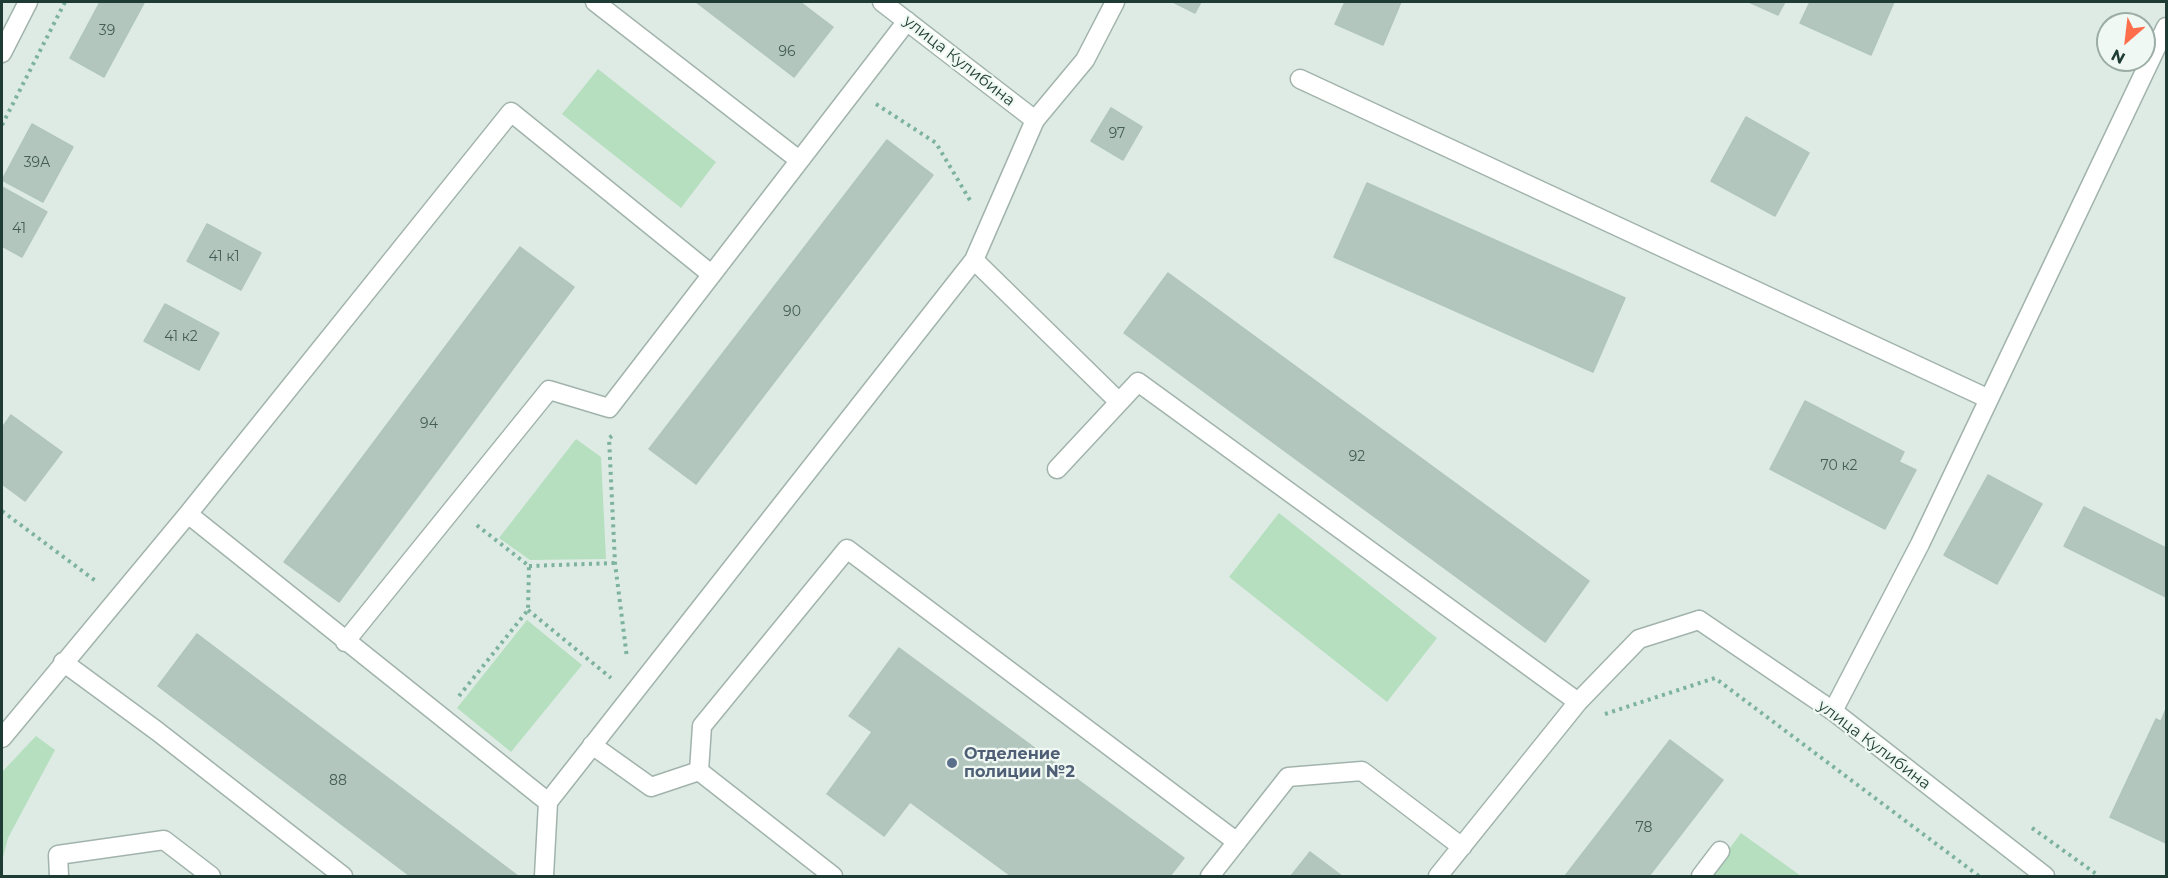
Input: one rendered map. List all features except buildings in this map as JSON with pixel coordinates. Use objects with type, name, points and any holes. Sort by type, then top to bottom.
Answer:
[{"type":"street","points":[[2,53],[28,2]]},
{"type":"street","points":[[595,2],[799,160]]},
{"type":"street","name":"улица Кулибина","points":[[882,2],[1035,120]]},
{"type":"street","points":[[544,876],[548,802],[974,260],[1035,120],[1085,60],[1115,2]]},
{"type":"street","points":[[345,642],[549,390],[609,408],[907,21]]},
{"type":"street","points":[[1833,711],[1920,544],[2166,27]]},
{"type":"street","points":[[1300,79],[1989,399]]},
{"type":"street","points":[[2,738],[188,514],[511,112],[711,274]]},
{"type":"street","points":[[974,260],[1118,401]]},
{"type":"street","points":[[1057,469],[1138,382],[1578,702],[1438,876]]},
{"type":"street","points":[[188,514],[345,642],[548,802]]},
{"type":"street","points":[[699,771],[702,726],[847,549],[1237,842]]},
{"type":"street","name":"улица Кулибина","points":[[1578,702],[1639,639],[1699,620],[1833,711],[2045,876]]},
{"type":"street","points":[[63,662],[157,731],[344,876]]},
{"type":"street","points":[[592,745],[651,787],[699,771]]},
{"type":"street","points":[[699,771],[833,876]]},
{"type":"street","points":[[1210,876],[1288,777],[1362,771],[1462,847]]},
{"type":"street","points":[[59,876],[58,855],[164,840],[211,876]]},
{"type":"street","points":[[1701,876],[1720,851]]},
{"type":"path","points":[[2,125],[65,2]]},
{"type":"path","points":[[868,113],[876,104],[936,143],[987,230]]},
{"type":"path","points":[[617,429],[609,438],[615,563],[632,695]]},
{"type":"path","points":[[454,507],[529,566],[615,563]]},
{"type":"path","points":[[2,511],[118,597]]},
{"type":"path","points":[[442,718],[528,610],[529,566]]},
{"type":"path","points":[[528,610],[632,695]]},
{"type":"path","points":[[1599,716],[1716,678],[1979,876]]},
{"type":"green space","points":[[598,69],[716,162],[681,208],[562,114]]},
{"type":"green space","points":[[576,439],[601,457],[606,559],[530,560],[499,538]]},
{"type":"green space","points":[[1279,513],[1437,638],[1387,702],[1229,577]]},
{"type":"green space","points":[[527,620],[582,665],[511,752],[457,708]]},
{"type":"green space","points":[[36,736],[55,750],[8,838],[2,861],[2,772]]},
{"type":"green space","points":[[1741,833],[1801,876],[1709,876]]},
{"type":"place","name":"Отделение полиции №2","points":[[952,763]]}]
